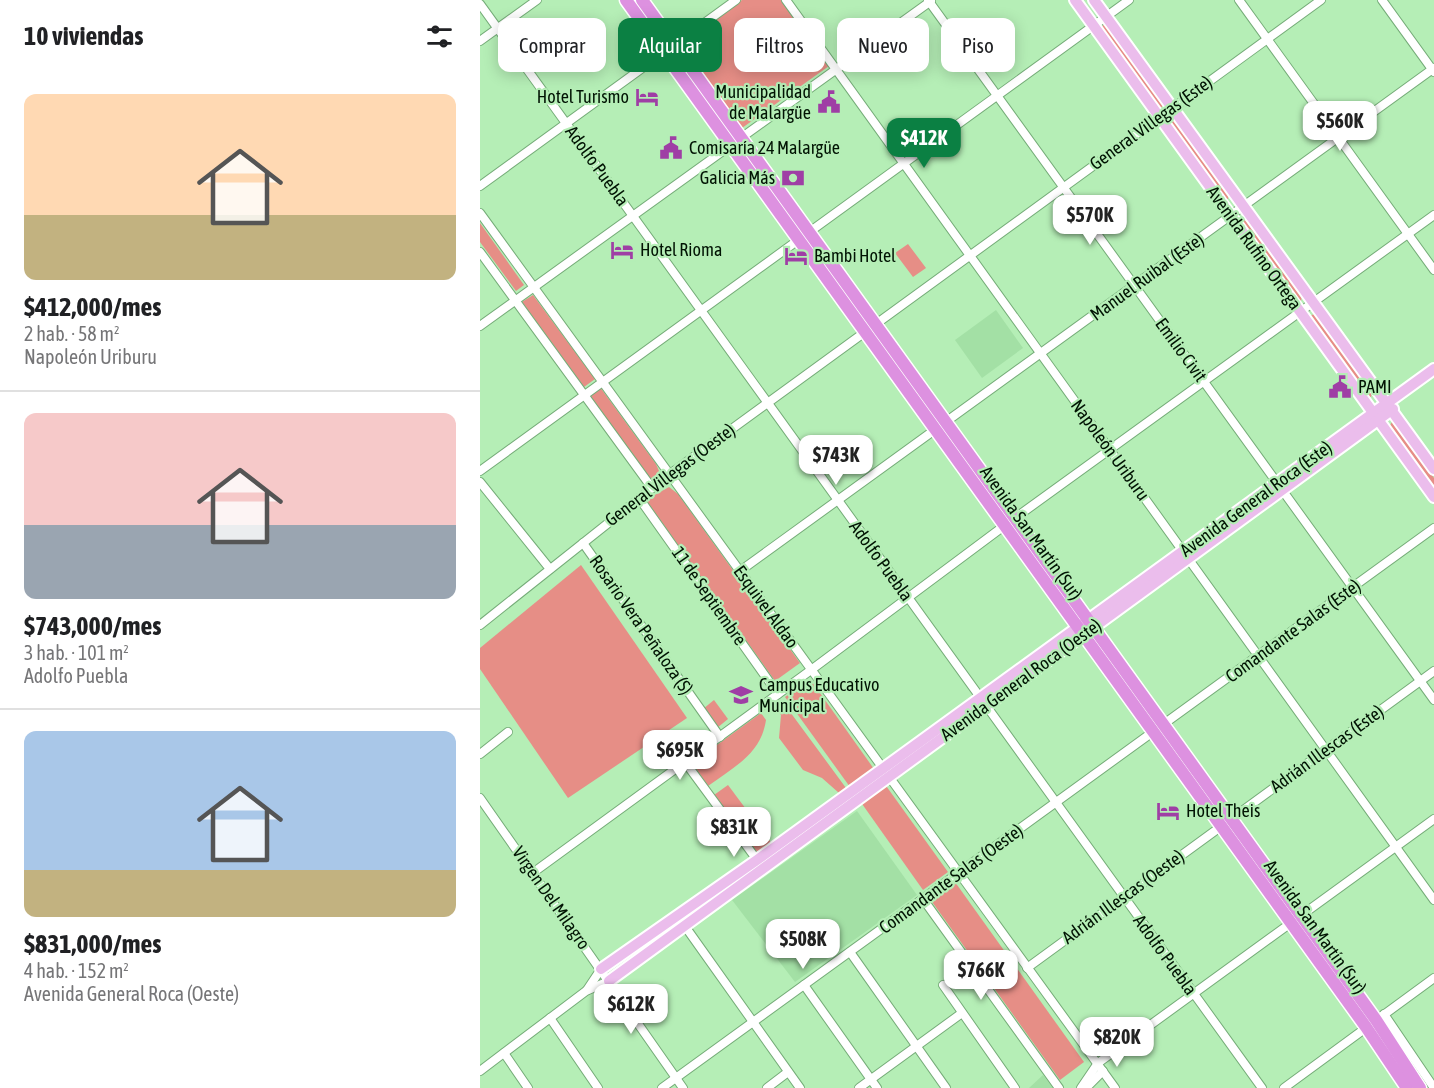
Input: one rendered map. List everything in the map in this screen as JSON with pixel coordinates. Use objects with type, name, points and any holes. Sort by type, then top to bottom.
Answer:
[{"type":"highway","name":"Avenida San Martín (Sur)","points":[[626,0],[639,18]]},
{"type":"highway","name":"Avenida San Martín (Sur)","points":[[642,0],[655,18]]},
{"type":"highway","name":"Avenida San Martín (Sur)","points":[[678,72],[1290,924],[1376,1020],[1407,1088]]},
{"type":"highway","name":"Avenida San Martín (Sur)","points":[[694,72],[1232,818],[1376,1020],[1420,1088]]},
{"type":"main road","name":"Avenida Rufino Ortega","points":[[1075,0],[1434,497]]},
{"type":"main road","name":"Avenida Rufino Ortega","points":[[1094,0],[1434,469]]},
{"type":"main road","name":"Avenida General Roca (Este)","points":[[1186,555],[1389,407],[1434,369]]},
{"type":"main road","points":[[1389,407],[1434,378]]},
{"type":"main road","name":"Avenida General Roca (Oeste)","points":[[609,981],[886,773],[1186,555]]},
{"type":"main road","name":"Avenida General Roca (Oeste)","points":[[601,969],[886,773]]},
{"type":"street","points":[[512,18],[537,0]]},
{"type":"street","points":[[711,18],[736,0]]},
{"type":"street","name":"Napoleón Uriburu","points":[[786,0],[1434,900]]},
{"type":"street","points":[[480,471],[1129,0]]},
{"type":"street","points":[[1239,0],[1434,270]]},
{"type":"street","name":"General Villegas (Este)","points":[[864,330],[1321,0]]},
{"type":"street","points":[[1382,0],[1433,70]]},
{"type":"street","points":[[480,326],[930,1]]},
{"type":"street","name":"Emilio Civit","points":[[930,1],[1434,700]]},
{"type":"street","name":"Adolfo Puebla","points":[[480,4],[498,28]]},
{"type":"street","points":[[480,41],[498,28]]},
{"type":"street","name":"Manuel Ruibal (Este)","points":[[740,571],[1433,70]]},
{"type":"street","name":"Adolfo Puebla","points":[[529,72],[1262,1088]]},
{"type":"street","points":[[480,186],[638,72]]},
{"type":"street","name":"Esquivel Aldao","points":[[480,213],[1115,1088]]},
{"type":"street","points":[[534,872],[812,670],[1016,517],[1434,215]]},
{"type":"street","points":[[480,252],[652,488]]},
{"type":"street","name":"General Villegas (Oeste)","points":[[480,625],[670,474],[864,330]]},
{"type":"street","points":[[480,482],[550,569]]},
{"type":"street","name":"11 de Septiembre","points":[[639,498],[778,694]]},
{"type":"street","name":"Comandante Salas (Este)","points":[[1152,733],[1434,528]]},
{"type":"street","name":"Rosario Vera Peñaloza (S)","points":[[583,543],[720,737]]},
{"type":"street","name":"Adrián Illescas (Este)","points":[[1220,827],[1434,671]]},
{"type":"street","points":[[480,754],[508,732]]},
{"type":"street","name":"Comandante Salas (Oeste)","points":[[663,1088],[1152,733]]},
{"type":"street","points":[[686,762],[757,860]]},
{"type":"street","name":"Virgen Del Milagro","points":[[480,798],[684,1088]]},
{"type":"street","points":[[1081,1088],[1098,1063],[1434,819]]},
{"type":"street","name":"Adrián Illescas (Oeste)","points":[[1027,968],[1220,827]]},
{"type":"street","points":[[922,899],[1059,1088]]},
{"type":"street","points":[[677,915],[800,1088]]},
{"type":"street","points":[[850,952],[946,1088]]},
{"type":"street","points":[[586,991],[601,969]]},
{"type":"street","points":[[1284,1088],[1434,978]]},
{"type":"street","points":[[480,1071],[586,991],[609,981]]},
{"type":"street","points":[[804,985],[877,1088]]},
{"type":"street","points":[[943,986],[1015,1088]]},
{"type":"street","points":[[859,1088],[962,1013]]},
{"type":"street","points":[[549,1018],[598,1088]]},
{"type":"street","points":[[1376,1020],[1434,1088]]},
{"type":"street","points":[[504,1053],[528,1088]]},
{"type":"street","points":[[1086,1088],[1103,1071]]},
{"type":"street","points":[[767,1088],[788,1072]]},
{"type":"shaded area","points":[[742,0],[781,0],[794,18],[734,18],[734,72],[821,72],[742,128],[701,72],[722,72],[722,18],[717,18]]},
{"type":"shaded area","points":[[1105,24],[1163,103],[1162,107],[1159,108],[1101,27]]},
{"type":"shaded area","points":[[1171,116],[1229,194],[1228,199],[1223,198],[1168,121]]},
{"type":"shaded area","points":[[1244,218],[1302,296],[1301,301],[1240,220]]},
{"type":"shaded area","points":[[480,223],[524,285],[516,291],[480,242]]},
{"type":"shaded area","points":[[908,244],[926,268],[913,277],[895,253]]},
{"type":"shaded area","points":[[533,295],[595,379],[584,387],[522,302]]},
{"type":"shaded area","points":[[996,310],[1023,348],[982,378],[955,340]]},
{"type":"shaded area","points":[[1314,314],[1372,392],[1371,397],[1368,397],[1310,316]]},
{"type":"shaded area","points":[[600,387],[656,464],[659,471],[651,480],[589,395]]},
{"type":"shaded area","points":[[1392,422],[1434,478],[1434,489],[1389,427]]},
{"type":"shaded area","points":[[669,487],[678,494],[800,663],[775,681],[646,500]]},
{"type":"shaded area","points":[[581,565],[687,718],[568,798],[480,669],[480,648]]},
{"type":"shaded area","points":[[810,679],[874,769],[850,787],[785,697]]},
{"type":"shaded area","points":[[714,700],[728,719],[717,728],[703,709]]},
{"type":"shaded area","points":[[782,701],[846,788],[839,793],[822,778],[803,770],[779,738],[781,715],[775,707]]},
{"type":"shaded area","points":[[761,713],[766,720],[763,732],[752,751],[745,759],[708,786],[692,763]]},
{"type":"shaded area","points":[[884,783],[948,872],[923,890],[860,801]]},
{"type":"shaded area","points":[[728,785],[772,844],[758,854],[714,795]]},
{"type":"shaded area","points":[[857,811],[917,895],[795,982],[732,900]]},
{"type":"shaded area","points":[[955,882],[1084,1062],[1060,1080],[930,899]]},
{"type":"shaded area","points":[[1043,1075],[1053,1088],[1029,1088]]},
{"type":"place","name":"Hotel Turismo","points":[[647,97]]},
{"type":"place","name":"Municipalidad de Malargüe","points":[[829,102]]},
{"type":"place","name":"Comisaría 24 Malargüe","points":[[671,148]]},
{"type":"place","name":"Galicia Más","points":[[793,178]]},
{"type":"place","name":"Hotel Rioma","points":[[622,250]]},
{"type":"place","name":"Bambi Hotel","points":[[796,256]]},
{"type":"place","name":"PAMI","points":[[1340,387]]},
{"type":"place","name":"Campus Educativo Municipal","points":[[741,695]]},
{"type":"place","name":"Hotel Theis","points":[[1168,811]]}]
